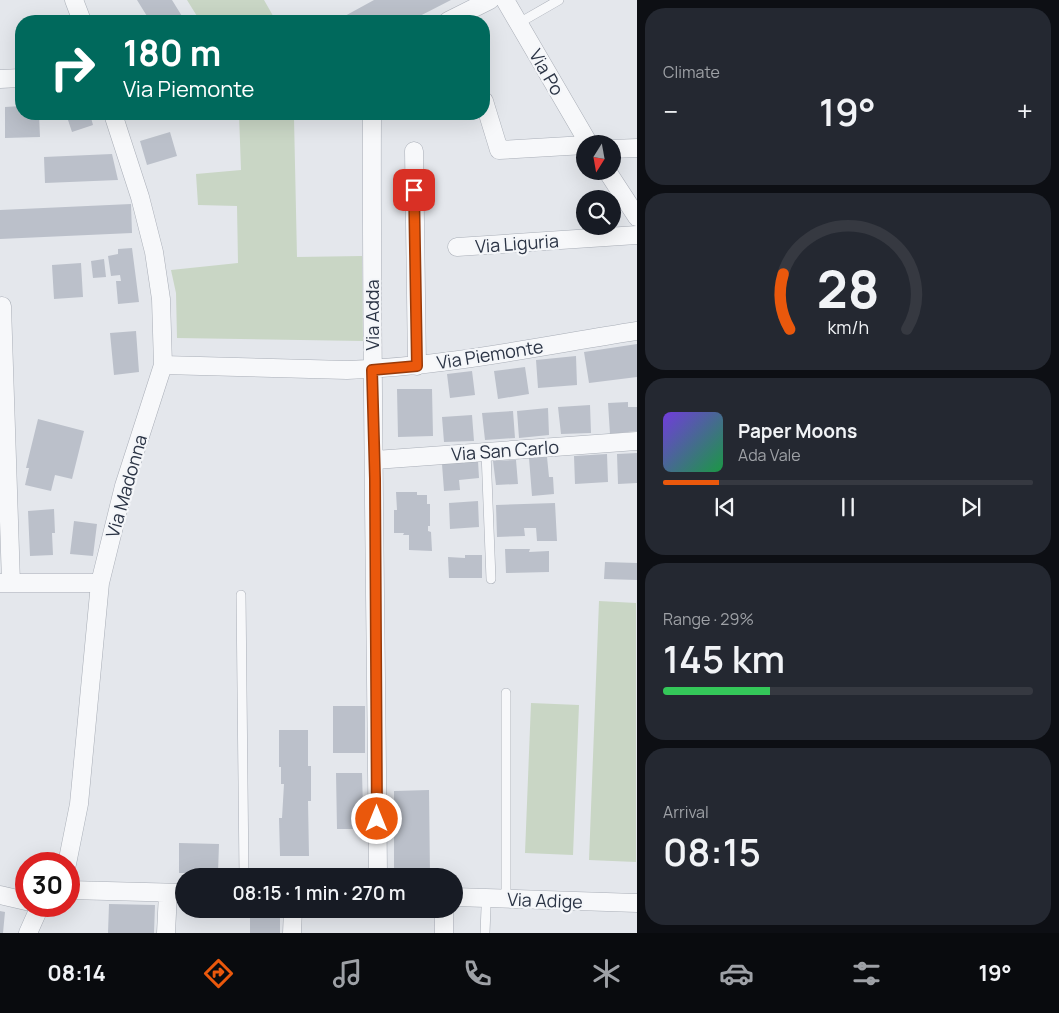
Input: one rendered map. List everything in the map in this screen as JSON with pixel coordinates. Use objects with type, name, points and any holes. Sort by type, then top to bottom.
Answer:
[{"type":"street","points":[[74,0],[80,15]]},
{"type":"street","points":[[472,15],[490,0]]},
{"type":"street","name":"Via Po","points":[[505,0],[584,135]]},
{"type":"street","points":[[0,79],[15,78]]},
{"type":"street","name":"Via Madonna","points":[[69,852],[79,804],[100,583],[124,486],[163,365],[160,299],[154,252],[140,197],[115,120]]},
{"type":"street","name":"Via Adda","points":[[372,120],[372,370],[378,868]]},
{"type":"street","points":[[490,120],[499,150],[576,146]]},
{"type":"street","points":[[621,149],[636,148]]},
{"type":"street","points":[[414,151],[417,366]]},
{"type":"street","points":[[613,180],[636,217]]},
{"type":"street","name":"Via Liguria","points":[[457,247],[636,235]]},
{"type":"street","points":[[2,306],[5,583],[100,583]]},
{"type":"street","name":"Via Piemonte","points":[[163,365],[372,370],[417,366],[636,331]]},
{"type":"street","name":"Via San Carlo","points":[[374,460],[636,441]]},
{"type":"street","points":[[80,890],[175,893]]},
{"type":"street","points":[[0,895],[15,898]]},
{"type":"street","points":[[166,933],[175,897]]},
{"type":"street","name":"Via Adige","points":[[463,897],[636,903]]},
{"type":"street","points":[[28,933],[35,917]]},
{"type":"street","points":[[292,933],[293,918]]},
{"type":"street","points":[[444,918],[444,933]]},
{"type":"lane","points":[[519,23],[559,0]]},
{"type":"lane","points":[[486,452],[491,580]]},
{"type":"lane","points":[[241,595],[244,868]]},
{"type":"lane","points":[[506,693],[506,899]]},
{"type":"lane","points":[[485,933],[486,908]]},
{"type":"green space","points":[[187,0],[264,0],[273,15],[196,15]]},
{"type":"green space","points":[[239,120],[294,120],[297,257],[362,256],[363,341],[177,338],[176,293],[171,270],[238,263],[237,206],[198,205],[196,174],[241,170]]},
{"type":"green space","points":[[599,601],[636,603],[636,862],[589,860]]},
{"type":"green space","points":[[531,703],[579,705],[573,855],[525,853]]},
{"type":"building","points":[[137,0],[172,0],[181,15],[146,15]]},
{"type":"building","points":[[374,0],[451,0],[422,15],[347,15]]},
{"type":"building","points":[[15,106],[15,120],[39,120],[40,137],[5,138],[5,107]]},
{"type":"building","points":[[68,120],[92,120],[93,125],[72,132]]},
{"type":"building","points":[[170,132],[177,156],[147,165],[140,141]]},
{"type":"building","points":[[112,154],[118,180],[45,183],[44,157]]},
{"type":"building","points":[[131,204],[132,233],[0,239],[0,210]]},
{"type":"building","points":[[132,248],[139,302],[118,304],[116,281],[121,281],[120,275],[111,276],[108,256],[118,254],[118,249]]},
{"type":"building","points":[[104,259],[106,277],[93,278],[91,261]]},
{"type":"building","points":[[81,263],[83,297],[54,299],[52,265]]},
{"type":"building","points":[[136,331],[139,372],[114,375],[110,333]]},
{"type":"building","points":[[637,344],[637,377],[589,383],[584,352]]},
{"type":"building","points":[[576,356],[577,385],[538,388],[536,360]]},
{"type":"building","points":[[525,367],[529,394],[498,399],[494,371]]},
{"type":"building","points":[[472,371],[475,395],[450,398],[447,374]]},
{"type":"building","points":[[397,389],[432,389],[433,436],[398,437]]},
{"type":"building","points":[[628,402],[628,407],[637,407],[637,431],[610,434],[608,403]]},
{"type":"building","points":[[590,405],[591,433],[561,434],[558,407]]},
{"type":"building","points":[[548,408],[549,435],[519,438],[517,411]]},
{"type":"building","points":[[513,411],[515,438],[485,440],[482,413]]},
{"type":"building","points":[[472,415],[474,441],[444,442],[442,417]]},
{"type":"building","points":[[38,419],[84,431],[72,479],[55,475],[51,491],[25,485],[29,468],[26,468]]},
{"type":"building","points":[[637,453],[637,483],[618,484],[617,454]]},
{"type":"building","points":[[607,454],[608,482],[575,484],[574,456]]},
{"type":"building","points":[[547,457],[549,477],[553,477],[554,494],[532,496],[529,458]]},
{"type":"building","points":[[516,460],[518,484],[496,485],[493,461]]},
{"type":"building","points":[[478,461],[479,478],[459,480],[460,490],[444,491],[442,464]]},
{"type":"building","points":[[396,492],[417,492],[417,495],[427,495],[427,504],[430,504],[430,526],[428,526],[428,531],[431,532],[432,551],[409,550],[409,535],[394,533],[394,510],[397,510]]},
{"type":"building","points":[[478,501],[479,527],[450,529],[449,503]]},
{"type":"building","points":[[555,503],[557,541],[537,541],[536,528],[524,528],[525,536],[497,537],[496,505]]},
{"type":"building","points":[[54,509],[55,533],[52,533],[53,555],[30,556],[28,511]]},
{"type":"building","points":[[74,521],[97,524],[93,556],[70,554]]},
{"type":"building","points":[[505,549],[530,549],[529,552],[549,551],[549,572],[506,573]]},
{"type":"building","points":[[465,555],[482,555],[482,578],[449,578],[448,557],[465,558]]},
{"type":"building","points":[[605,562],[637,563],[637,580],[604,579]]},
{"type":"building","points":[[333,706],[365,706],[365,753],[333,753]]},
{"type":"building","points":[[279,730],[308,730],[308,766],[311,766],[311,801],[308,801],[309,856],[280,856],[279,818],[282,818],[284,784],[281,784],[281,767],[279,767]]},
{"type":"building","points":[[336,773],[362,773],[366,829],[337,829]]},
{"type":"building","points":[[429,790],[430,868],[394,868],[394,791]]},
{"type":"building","points":[[179,843],[219,844],[218,868],[179,868]]},
{"type":"building","points":[[109,904],[155,905],[154,933],[108,933]]},
{"type":"building","points":[[0,911],[5,912],[3,933],[0,933]]},
{"type":"building","points":[[250,918],[280,918],[280,933],[250,933]]},
{"type":"route","points":[[377,819],[375,479],[372,370],[417,366],[414,190]]}]
